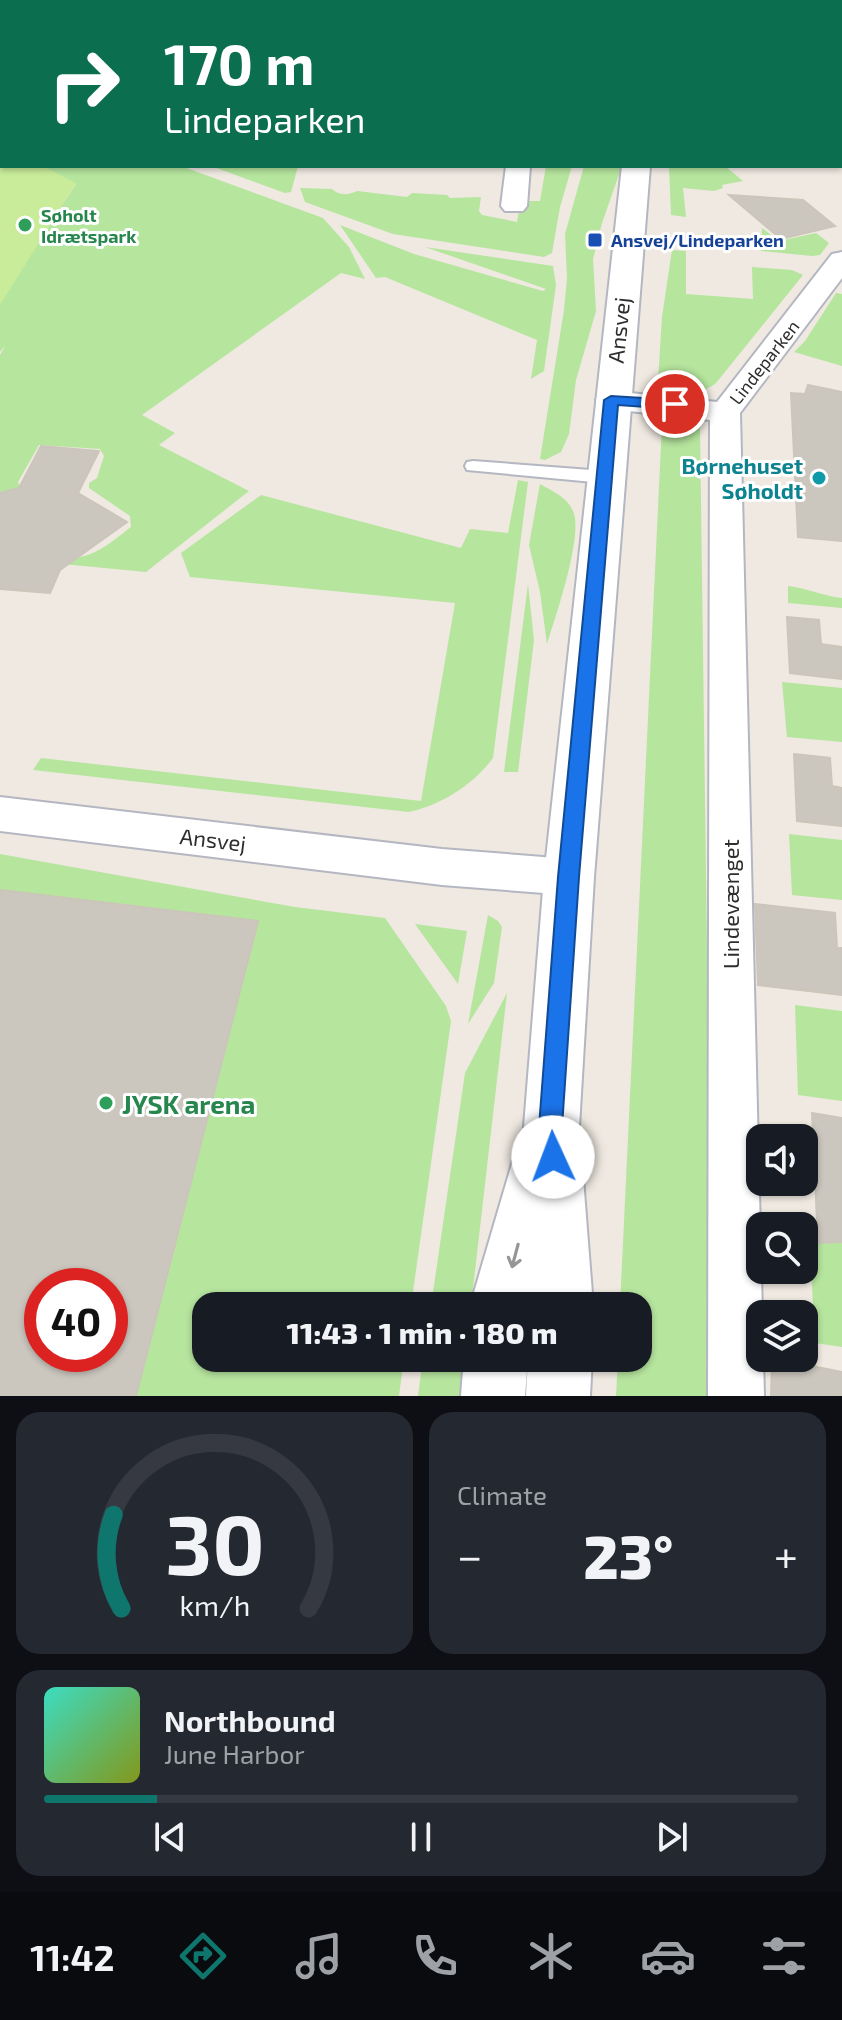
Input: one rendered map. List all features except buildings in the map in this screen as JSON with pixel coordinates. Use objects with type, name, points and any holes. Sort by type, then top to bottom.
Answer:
[{"type":"street","points":[[514,206],[518,168]]},
{"type":"street","name":"Ansvej","points":[[561,1292],[551,1127],[604,477],[636,168]]},
{"type":"street","name":"Lindeparken","points":[[611,400],[725,412],[842,260]]},
{"type":"street","name":"Lindevænget","points":[[725,412],[736,1396]]},
{"type":"street","name":"Ansvej","points":[[0,814],[442,867],[569,877]]},
{"type":"street","name":"Ansvej","points":[[505,1292],[551,1127]]},
{"type":"street","points":[[493,1396],[495,1372]]},
{"type":"street","points":[[558,1396],[559,1372]]},
{"type":"lane","points":[[473,466],[604,477]]},
{"type":"green space","name":"Søholt Idrætspark","points":[[0,168],[46,168],[76,183],[0,305]]},
{"type":"green space","points":[[46,168],[186,168],[323,218],[349,247],[365,279],[341,273],[142,415],[175,433],[159,445],[249,491],[146,572],[63,564],[65,558],[84,556],[100,549],[131,527],[130,516],[89,488],[89,483],[97,478],[104,456],[100,449],[39,445],[18,482],[21,488],[0,492],[0,355],[5,346],[0,352],[0,300],[76,184]]},
{"type":"green space","points":[[216,168],[297,168],[291,192],[285,193]]},
{"type":"green space","points":[[546,168],[571,168],[560,207],[552,253],[544,257],[393,234],[305,202],[300,188],[332,189],[344,194],[357,191],[407,197],[412,193],[447,195],[450,198],[481,197],[479,211],[482,215],[517,222],[521,201],[540,201]]},
{"type":"green space","points":[[583,168],[621,168],[593,259],[596,311],[576,380],[569,434],[561,452],[545,460],[540,459],[567,278],[565,234]]},
{"type":"green space","points":[[669,168],[727,168],[743,181],[722,185],[723,188],[714,191],[683,188],[686,217],[671,215]]},
{"type":"green space","points":[[340,225],[414,254],[543,291],[546,289],[425,247],[553,266],[556,285],[544,371],[531,379],[537,340],[385,277],[376,278]]},
{"type":"green space","points":[[762,228],[779,241],[816,233],[829,243],[820,255],[812,256],[761,251]]},
{"type":"green space","points":[[672,250],[686,251],[686,294],[753,299],[752,267],[792,270],[803,275],[716,383],[695,392],[671,389],[658,381],[662,317]]},
{"type":"green space","points":[[836,293],[842,294],[842,366],[794,352],[805,341]]},
{"type":"green space","points":[[662,424],[700,427],[713,1396],[616,1396],[617,1372],[652,1372],[652,1292],[621,1292]]},
{"type":"green space","points":[[518,480],[528,482],[493,758],[476,777],[456,792],[409,812],[33,770],[41,758],[421,801],[455,603],[190,577],[181,553],[261,495],[461,548],[470,529],[508,533]]},
{"type":"green space","points":[[540,484],[567,502],[575,522],[572,556],[547,644],[540,592],[529,545]]},
{"type":"green space","points":[[528,584],[534,640],[518,772],[504,772]]},
{"type":"green space","points":[[788,586],[842,598],[842,608],[788,603]]},
{"type":"green space","points":[[782,682],[842,688],[842,742],[787,737]]},
{"type":"green space","points":[[789,834],[842,840],[842,900],[792,895]]},
{"type":"green space","points":[[0,854],[295,907],[385,918],[446,1006],[451,1021],[413,1292],[192,1292],[192,1372],[402,1372],[399,1396],[0,1396]]},
{"type":"green space","points":[[488,915],[502,927],[494,983],[468,1024]]},
{"type":"green space","points":[[415,924],[467,931],[458,984]]},
{"type":"green space","points":[[507,993],[473,1292],[433,1292],[465,1073]]},
{"type":"green space","points":[[795,1005],[842,1011],[842,1101],[798,1095]]},
{"type":"green space","points":[[818,1232],[842,1236],[842,1347],[818,1343],[818,1300],[813,1300],[812,1284],[818,1284]]},
{"type":"green space","points":[[421,1372],[463,1372],[460,1396],[418,1396]]},
{"type":"place","name":"Søholt Idrætspark","points":[[25,225]]},
{"type":"place","name":"Ansvej/Lindeparken","points":[[595,240]]},
{"type":"place","name":"Børnehuset Søholdt","points":[[819,478]]},
{"type":"place","name":"JYSK arena","points":[[106,1103]]},
{"type":"route","points":[[553,1157],[551,1127],[569,877],[611,400],[675,404]]}]
